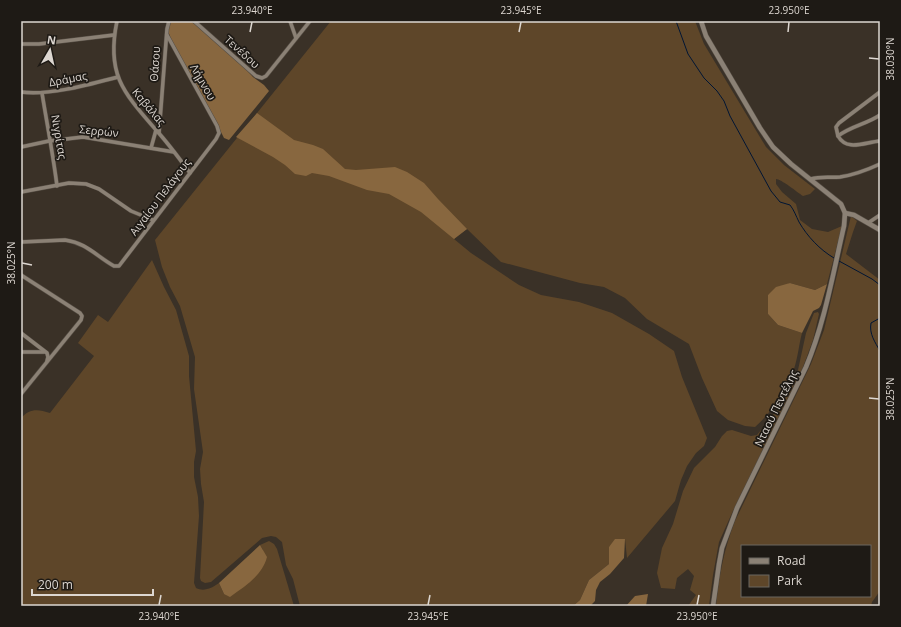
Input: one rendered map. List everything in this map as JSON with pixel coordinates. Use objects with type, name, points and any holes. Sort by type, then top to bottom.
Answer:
[{"type":"street","name":"Καβάλας","points":[[117,21],[114,35],[114,55],[118,77],[129,98],[190,173]]},
{"type":"street","name":"Θάσου","points":[[151,148],[157,131],[169,21]]},
{"type":"street","name":"Τενέδου","points":[[194,21],[256,76],[262,78],[266,76],[296,38]]},
{"type":"street","points":[[290,21],[296,38]]},
{"type":"street","points":[[296,38],[310,21]]},
{"type":"street","points":[[701,21],[706,36],[760,128],[773,147],[841,204],[845,213],[854,214],[880,230]]},
{"type":"street","points":[[21,44],[39,44],[114,35]]},
{"type":"street","name":"Λήμνου","points":[[167,35],[217,126],[219,133],[216,139]]},
{"type":"street","name":"Δράμας","points":[[21,92],[42,92],[118,77]]},
{"type":"street","name":"Νιγρίτας","points":[[42,92],[57,186]]},
{"type":"street","points":[[880,92],[839,123],[836,127],[840,140],[845,144],[850,145],[880,141]]},
{"type":"street","points":[[838,136],[844,131],[880,115]]},
{"type":"street","name":"Σερρών","points":[[21,147],[49,141],[86,137],[174,152]]},
{"type":"street","name":"Αιγαίου Πελάγους","points":[[21,242],[72,241],[88,248],[111,265],[118,266],[216,139]]},
{"type":"street","points":[[811,179],[854,175],[880,164]]},
{"type":"street","points":[[21,192],[76,183],[92,185],[105,192],[131,211],[153,220]]},
{"type":"street","name":"Νταού Πεντέλης","points":[[713,606],[719,564],[728,532],[737,508],[809,360],[820,325],[838,252],[844,226],[845,213]]},
{"type":"street","points":[[868,223],[880,215]]},
{"type":"street","points":[[21,275],[80,313],[82,316],[21,394]]},
{"type":"street","points":[[21,333],[45,352],[48,357],[46,363]]},
{"type":"street","points":[[21,352],[45,352]]},
{"type":"green space","points":[[331,21],[695,21],[704,44],[766,147],[784,165],[815,189],[810,194],[803,196],[785,183],[776,179],[776,184],[782,192],[796,204],[800,220],[812,229],[828,232],[842,226],[827,284],[815,290],[790,283],[768,295],[768,314],[778,325],[802,333],[791,377],[783,393],[773,408],[755,427],[745,426],[728,420],[717,411],[689,344],[647,319],[625,298],[604,287],[580,283],[501,262],[467,229],[454,239],[471,253],[519,285],[541,295],[579,302],[612,313],[649,334],[674,351],[682,377],[707,438],[704,446],[696,453],[687,466],[675,501],[627,558],[625,539],[609,547],[609,564],[589,580],[580,600],[573,606],[300,606],[293,579],[286,565],[282,542],[276,537],[271,536],[262,538],[211,582],[205,583],[201,581],[204,502],[200,469],[203,452],[194,389],[195,357],[180,306],[162,267],[155,240]]},
{"type":"green space","points":[[851,216],[857,221],[846,254],[880,280],[880,591],[872,602],[871,606],[716,606],[722,563],[735,521],[811,364],[824,330]]},
{"type":"green space","points":[[152,260],[176,310],[189,356],[189,376],[196,451],[194,477],[198,497],[199,516],[194,583],[196,588],[202,590],[208,589],[219,583],[224,594],[263,550],[260,545],[269,541],[274,544],[277,549],[294,606],[21,606],[21,418],[28,412],[34,410],[50,413],[94,356],[78,343],[98,315],[108,322]]},
{"type":"green space","points":[[818,312],[819,314],[813,340],[803,367],[719,542],[709,606],[688,606],[696,595],[690,590],[694,576],[688,569],[677,578],[675,589],[661,588],[657,573],[662,548],[673,524],[683,491],[694,468],[715,447],[727,431],[732,430],[751,436],[757,435],[776,411],[789,392],[798,370],[806,333],[814,313]]},
{"type":"shaded area","points":[[171,21],[193,21],[269,91],[229,140],[224,138],[172,42],[168,31]]},
{"type":"shaded area","points":[[257,113],[294,140],[323,149],[345,169],[356,170],[395,167],[407,172],[424,183],[467,229],[454,239],[421,212],[389,194],[367,190],[329,176],[312,173],[306,176],[295,174],[273,157],[236,137]]},
{"type":"shaded area","points":[[790,283],[815,290],[827,284],[821,305],[813,311],[802,333],[778,325],[768,314],[768,295],[776,287]]},
{"type":"shaded area","points":[[615,539],[625,539],[624,558],[610,574],[600,582],[596,590],[595,601],[590,606],[573,606],[580,600],[589,580],[609,564],[609,547]]},
{"type":"shaded area","points":[[260,545],[267,557],[261,570],[252,580],[230,597],[224,594],[219,583]]},
{"type":"shaded area","points":[[648,594],[646,606],[626,606],[635,596]]},
{"type":"waterway","points":[[676,21],[688,54],[704,78],[717,91],[724,101],[730,116],[771,191],[780,202],[790,205],[799,222],[810,237],[819,247],[834,258]]},
{"type":"waterway","points":[[839,261],[880,285]]},
{"type":"waterway","points":[[880,318],[871,323],[873,338],[880,351]]}]
